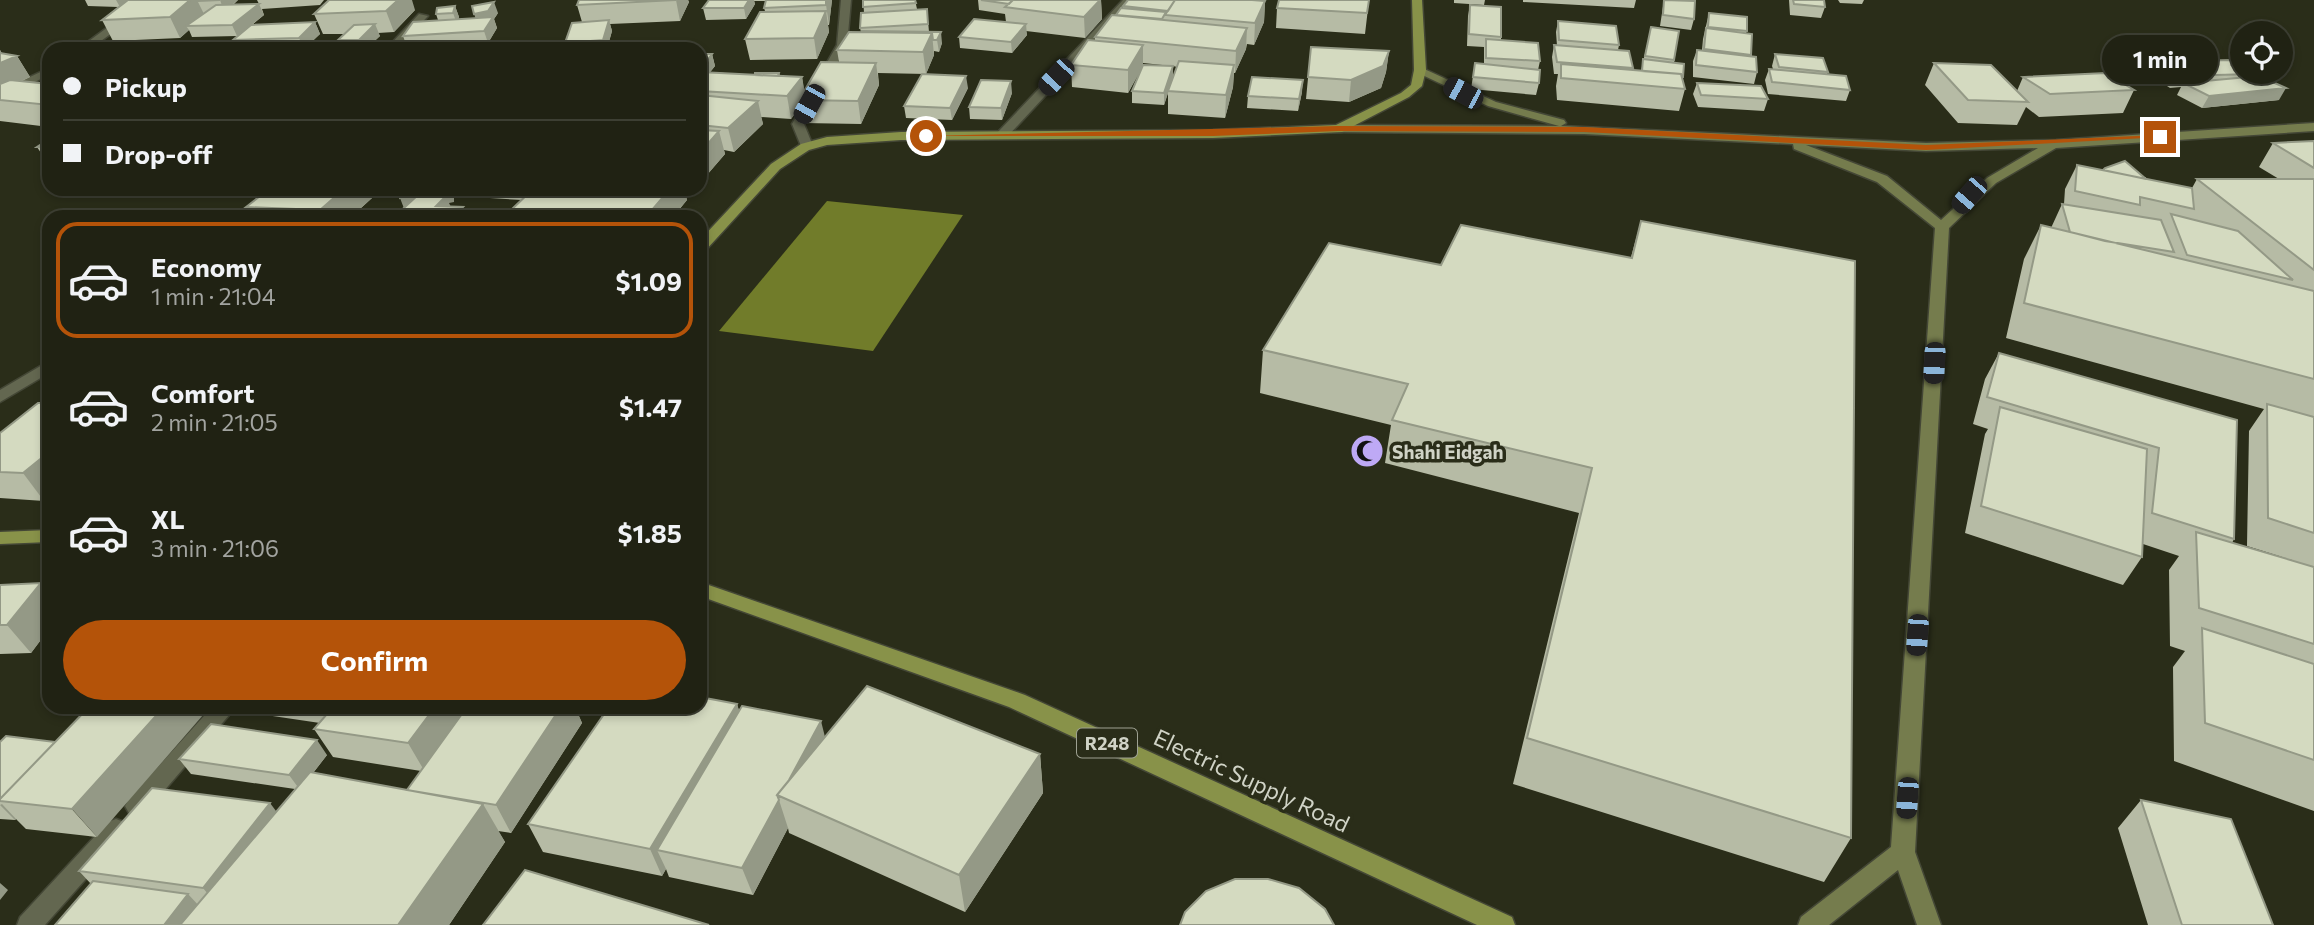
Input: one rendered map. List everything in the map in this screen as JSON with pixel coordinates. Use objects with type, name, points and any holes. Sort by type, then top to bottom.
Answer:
[{"type":"main road","points":[[1338,129],[1405,95],[1416,86],[1420,70],[1417,0]]},
{"type":"main road","points":[[1420,70],[1492,104],[1584,130]]},
{"type":"main road","points":[[707,240],[779,163],[807,146],[855,138],[1213,134],[1338,129],[1584,130],[1926,148],[2056,144],[2314,127]]},
{"type":"main road","points":[[1783,140],[1882,179],[1942,227]]},
{"type":"main road","points":[[1929,925],[1903,852],[1942,227],[1969,195],[2004,169],[2056,144]]},
{"type":"main road","points":[[0,538],[42,536]]},
{"type":"main road","name":"Electric Supply Road","points":[[707,591],[1017,701],[1503,925]]},
{"type":"main road","points":[[1810,925],[1903,852]]},
{"type":"street","points":[[93,42],[152,0]]},
{"type":"street","points":[[807,146],[798,124],[842,45],[846,0]]},
{"type":"street","points":[[1002,135],[1129,0]]},
{"type":"street","points":[[398,42],[423,16]]},
{"type":"street","points":[[0,96],[42,75]]},
{"type":"street","points":[[0,397],[42,370]]},
{"type":"street","points":[[29,925],[219,714]]},
{"type":"shaded area","points":[[827,201],[963,215],[873,351],[719,331]]},
{"type":"building","points":[[128,0],[190,0],[170,17],[102,20]]},
{"type":"building","points":[[329,0],[398,0],[386,11],[314,14]]},
{"type":"building","points":[[579,0],[676,0],[577,5]]},
{"type":"building","points":[[709,0],[749,0],[744,8],[703,8]]},
{"type":"building","points":[[766,0],[826,0],[826,5],[764,8]]},
{"type":"building","points":[[863,0],[915,0],[916,3],[863,7]]},
{"type":"building","points":[[981,0],[1013,0],[1009,4]]},
{"type":"building","points":[[1013,0],[1100,0],[1084,17],[1005,7]]},
{"type":"building","points":[[1128,0],[1175,0],[1168,11],[1123,6]]},
{"type":"building","points":[[1175,0],[1265,1],[1255,23],[1165,15]]},
{"type":"building","points":[[1279,0],[1369,0],[1367,13],[1277,8]]},
{"type":"building","points":[[1664,0],[1695,1],[1694,19],[1663,15]]},
{"type":"building","points":[[1793,0],[1824,0],[1825,7],[1794,4]]},
{"type":"building","points":[[494,2],[488,11],[474,14],[472,6]]},
{"type":"building","points":[[259,4],[232,25],[186,26],[216,5]]},
{"type":"building","points":[[1470,5],[1501,7],[1501,37],[1469,34]]},
{"type":"building","points":[[455,6],[453,13],[436,14],[437,8]]},
{"type":"building","points":[[1121,8],[1166,12],[1162,19],[1116,15]]},
{"type":"building","points":[[927,9],[928,24],[860,28],[861,13]]},
{"type":"building","points":[[826,11],[814,38],[745,39],[760,12]]},
{"type":"building","points":[[1709,13],[1747,17],[1747,31],[1708,27]]},
{"type":"building","points":[[1112,15],[1247,28],[1236,51],[1095,37]]},
{"type":"building","points":[[493,17],[484,31],[403,36],[413,22]]},
{"type":"building","points":[[974,19],[1026,24],[1011,42],[959,37]]},
{"type":"building","points":[[609,20],[603,40],[565,42],[572,23]]},
{"type":"building","points":[[1558,21],[1616,26],[1619,45],[1559,40]]},
{"type":"building","points":[[315,22],[299,38],[233,40],[251,25]]},
{"type":"building","points":[[375,24],[359,40],[338,40],[354,25]]},
{"type":"building","points":[[1651,27],[1679,31],[1674,60],[1645,56]]},
{"type":"building","points":[[1706,28],[1752,34],[1751,55],[1704,49]]},
{"type":"building","points":[[862,31],[941,32],[937,40],[933,40],[932,33]]},
{"type":"building","points":[[849,32],[932,33],[923,52],[837,50]]},
{"type":"building","points":[[1486,39],[1538,43],[1540,61],[1486,58]]},
{"type":"building","points":[[1088,40],[1143,45],[1128,70],[1071,65]]},
{"type":"building","points":[[1554,45],[1629,51],[1633,68],[1557,62]]},
{"type":"building","points":[[1311,47],[1389,51],[1383,66],[1351,80],[1308,77]]},
{"type":"building","points":[[1697,50],[1756,57],[1757,72],[1696,65]]},
{"type":"building","points":[[0,53],[17,56],[0,63]]},
{"type":"building","points":[[1775,54],[1823,58],[1828,72],[1779,67]]},
{"type":"building","points":[[1643,59],[1684,64],[1683,77],[1681,74],[1642,71]]},
{"type":"building","points":[[2230,60],[2230,75],[2177,76],[2155,62]]},
{"type":"building","points":[[1179,61],[1234,65],[1226,95],[1168,91]]},
{"type":"building","points":[[821,62],[876,63],[858,101],[799,100]]},
{"type":"building","points":[[1475,63],[1540,70],[1539,83],[1473,77]]},
{"type":"building","points":[[1934,63],[1991,65],[2028,102],[1968,100]]},
{"type":"building","points":[[1561,64],[1681,74],[1685,89],[1561,78]]},
{"type":"building","points":[[1143,65],[1173,66],[1164,93],[1132,91]]},
{"type":"building","points":[[1769,69],[1846,76],[1850,90],[1772,82]]},
{"type":"building","points":[[707,72],[802,77],[787,96],[707,91]]},
{"type":"building","points":[[755,73],[779,73],[778,76]]},
{"type":"building","points":[[2106,73],[2134,90],[2050,94],[2023,77]]},
{"type":"building","points":[[922,74],[966,76],[950,108],[904,106]]},
{"type":"building","points":[[1252,77],[1303,80],[1299,99],[1248,96]]},
{"type":"building","points":[[2230,79],[2230,84],[2277,84],[2286,88],[2209,96],[2183,83]]},
{"type":"building","points":[[10,80],[42,83],[42,104],[0,100],[0,84]]},
{"type":"building","points":[[981,80],[1011,81],[1001,108],[969,107]]},
{"type":"building","points":[[1697,83],[1761,86],[1768,99],[1701,95]]},
{"type":"building","points":[[707,96],[758,101],[728,128],[707,126]]},
{"type":"building","points":[[707,130],[719,131],[707,145]]},
{"type":"building","points":[[2314,141],[2314,168],[2273,143]]},
{"type":"building","points":[[2125,161],[2146,179],[2103,170]]},
{"type":"building","points":[[2077,165],[2192,188],[2194,209],[2140,197],[2140,205],[2075,191]]},
{"type":"building","points":[[2197,179],[2314,179],[2314,270]]},
{"type":"building","points":[[260,196],[336,196],[320,210],[246,207]]},
{"type":"building","points":[[417,196],[446,196],[436,206],[463,207],[460,210],[402,210]]},
{"type":"building","points":[[526,196],[664,196],[652,210],[511,210]]},
{"type":"building","points":[[2062,204],[2161,220],[2174,252],[2105,241],[2070,232]]},
{"type":"building","points":[[2171,214],[2238,231],[2293,280],[2187,255]]},
{"type":"building","points":[[1641,221],[1855,261],[1851,838],[1527,738],[1592,468],[1392,420],[1408,384],[1263,350],[1329,243],[1441,265],[1461,225],[1632,258]]},
{"type":"building","points":[[2041,225],[2314,291],[2314,379],[2024,303]]},
{"type":"building","points":[[1999,353],[2237,420],[2234,539],[2152,513],[2159,448],[1987,397]]},
{"type":"building","points":[[38,403],[42,403],[42,458],[23,473],[0,472],[0,433]]},
{"type":"building","points":[[2267,404],[2314,417],[2314,533],[2268,518]]},
{"type":"building","points":[[2000,407],[2147,449],[2142,557],[1981,506]]},
{"type":"building","points":[[2196,532],[2314,567],[2314,644],[2199,608]]},
{"type":"building","points":[[41,583],[7,625],[0,625],[0,585]]},
{"type":"building","points":[[2202,628],[2314,664],[2314,760],[2205,723]]},
{"type":"building","points":[[867,686],[1040,754],[959,875],[777,795]]},
{"type":"building","points":[[707,698],[737,704],[650,849],[528,824],[604,714],[707,714]]},
{"type":"building","points":[[742,706],[821,721],[789,780],[777,795],[779,800],[742,868],[657,850]]},
{"type":"building","points":[[82,714],[158,714],[72,809],[0,799]]},
{"type":"building","points":[[327,714],[430,714],[408,743],[314,729]]},
{"type":"building","points":[[462,714],[556,714],[496,805],[407,790]]},
{"type":"building","points":[[211,724],[317,740],[289,775],[179,759]]},
{"type":"building","points":[[6,736],[55,742],[0,799],[0,742]]},
{"type":"building","points":[[310,772],[483,804],[398,925],[180,925]]},
{"type":"building","points":[[152,788],[270,803],[203,888],[79,871]]},
{"type":"building","points":[[2141,800],[2231,819],[2273,925],[2182,925]]},
{"type":"building","points":[[525,870],[709,925],[483,925]]},
{"type":"building","points":[[1235,879],[1268,879],[1299,888],[1325,909],[1334,925],[1180,925],[1185,912],[1206,891]]},
{"type":"building","points":[[93,881],[188,894],[164,925],[55,925]]},
{"type":"place","name":"Shahi Eidgah","points":[[1367,451]]},
{"type":"route","points":[[926,136],[1213,134],[1338,129],[1584,130],[1926,148],[2056,144],[2160,137]]}]
